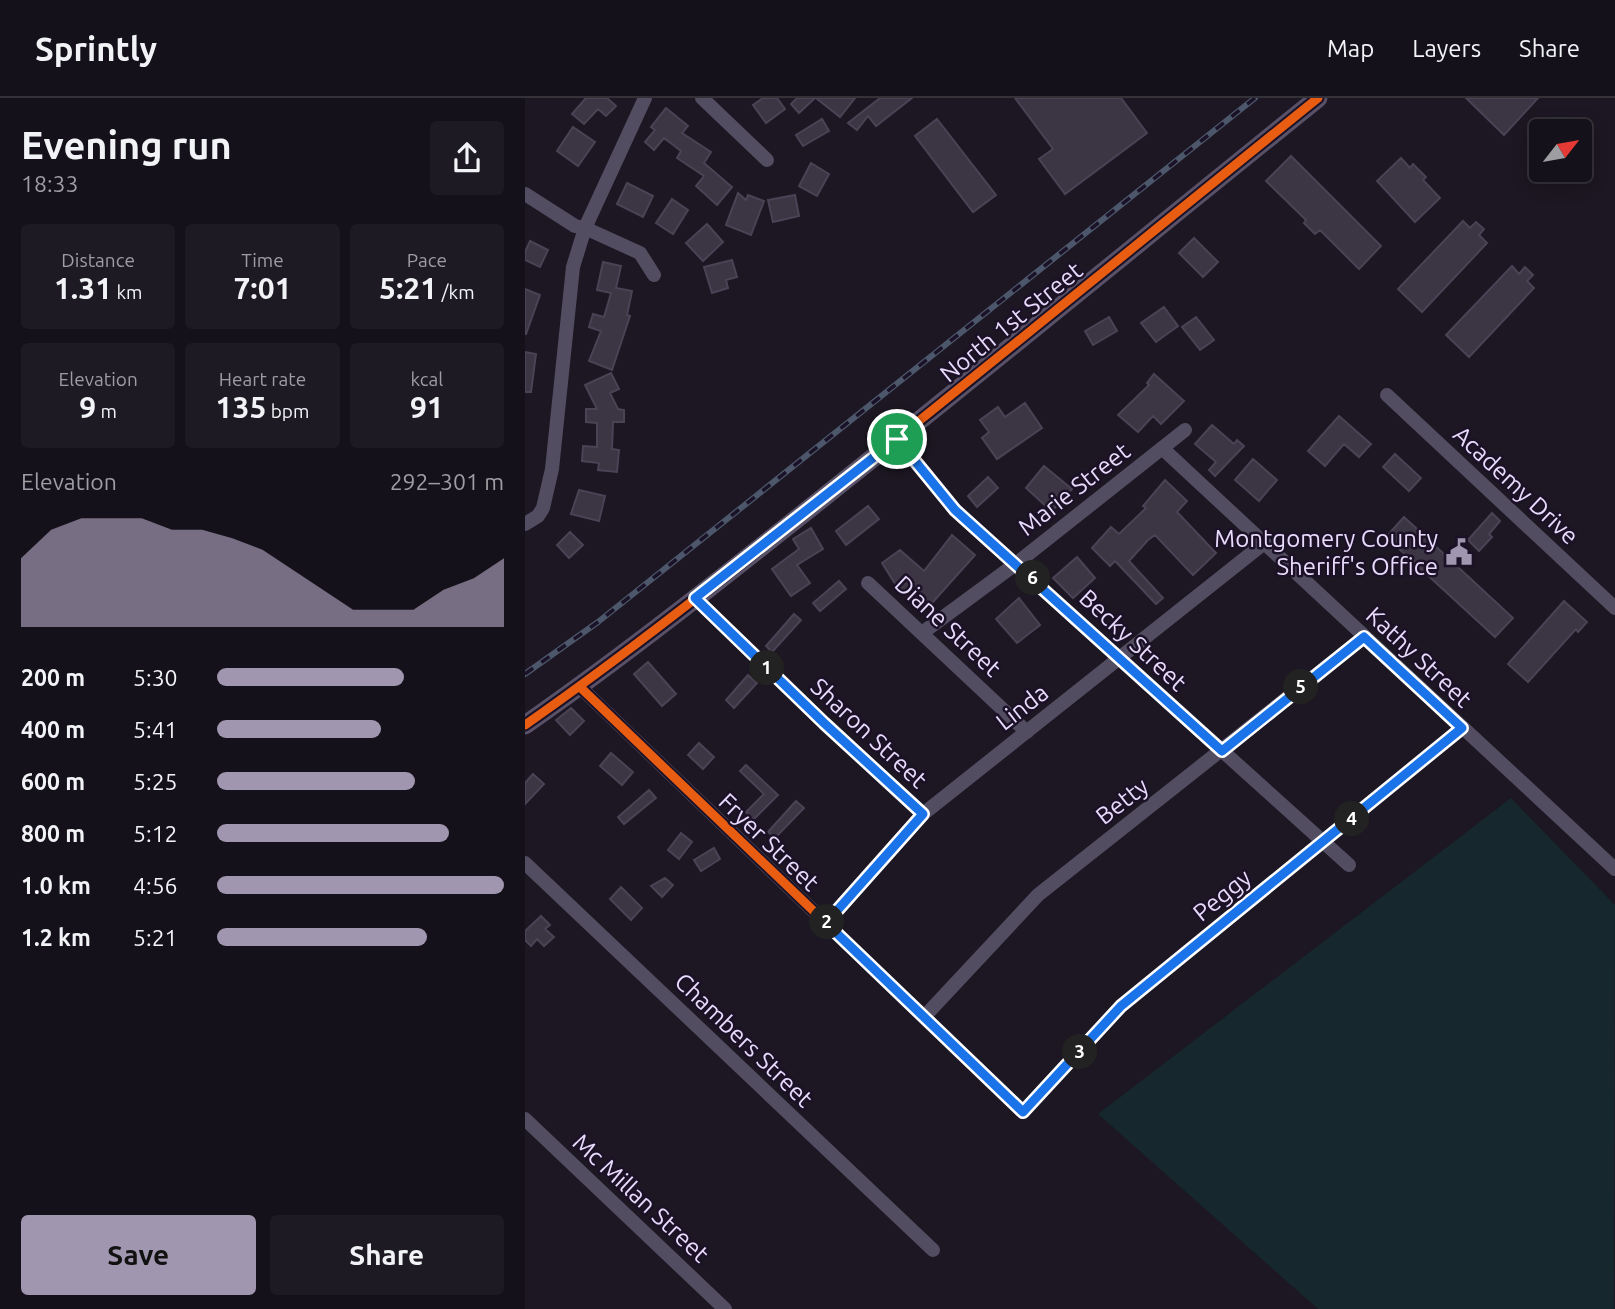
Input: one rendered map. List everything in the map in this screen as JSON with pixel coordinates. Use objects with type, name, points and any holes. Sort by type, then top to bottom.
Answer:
[{"type":"street","points":[[525,524],[538,516],[543,509],[552,469],[573,267],[585,228],[645,98]]},
{"type":"street","points":[[702,98],[767,160]]},
{"type":"street","name":"North 1st Street","points":[[525,725],[580,687],[897,439],[1318,98]]},
{"type":"street","points":[[525,194],[575,226],[640,253],[655,275]]},
{"type":"street","name":"Academy Drive","points":[[1387,395],[1615,608]]},
{"type":"street","name":"Marie Street","points":[[922,633],[1017,563],[1185,430]]},
{"type":"street","name":"Becky Street","points":[[897,439],[955,510],[1349,864]]},
{"type":"street","name":"Kathy Street","points":[[1162,448],[1615,869]]},
{"type":"street","name":"Linda","points":[[826,923],[923,814],[1263,544]]},
{"type":"street","name":"Diane Street","points":[[868,583],[1027,732]]},
{"type":"street","name":"Sharon Street","points":[[695,598],[923,814]]},
{"type":"street","name":"Betty","points":[[924,1017],[1038,895],[1364,637]]},
{"type":"street","name":"Fryer Street","points":[[580,687],[1023,1112]]},
{"type":"street","name":"Peggy","points":[[1023,1112],[1121,1006],[1462,728]]},
{"type":"street","name":"Chambers Street","points":[[525,863],[933,1251]]},
{"type":"street","name":"Mc Millan Street","points":[[525,1119],[725,1309]]},
{"type":"shaded area","points":[[1511,798],[1615,905],[1614,1309],[1318,1309],[1098,1114]]},
{"type":"building","points":[[586,98],[607,98],[616,106],[606,116],[598,109],[584,124],[572,114]]},
{"type":"building","points":[[763,98],[777,98],[785,109],[766,123],[753,105]]},
{"type":"building","points":[[797,98],[815,98],[799,113],[791,104]]},
{"type":"building","points":[[816,98],[855,98],[840,117]]},
{"type":"building","points":[[880,98],[912,98],[876,126],[868,116],[857,130],[848,123]]},
{"type":"building","points":[[1015,98],[1121,98],[1147,133],[1065,194],[1039,159],[1053,149]]},
{"type":"building","points":[[1466,98],[1538,98],[1504,135]]},
{"type":"building","points":[[666,108],[688,126],[682,133],[711,152],[704,163],[732,187],[717,205],[696,186],[704,176],[677,158],[681,151],[664,138],[654,150],[645,142],[655,130],[651,127]]},
{"type":"building","points":[[822,119],[829,131],[803,146],[796,135]]},
{"type":"building","points":[[937,119],[996,195],[973,212],[915,136]]},
{"type":"building","points":[[573,127],[595,142],[578,166],[557,151]]},
{"type":"building","points":[[1291,156],[1381,246],[1359,269],[1320,230],[1315,234],[1304,223],[1306,220],[1266,181]]},
{"type":"building","points":[[1401,158],[1410,168],[1413,164],[1426,177],[1423,180],[1440,198],[1415,222],[1377,181]]},
{"type":"building","points":[[811,163],[829,174],[817,196],[799,186]]},
{"type":"building","points":[[627,183],[653,196],[643,217],[617,204]]},
{"type":"building","points":[[738,193],[746,200],[748,195],[764,201],[751,235],[726,225]]},
{"type":"building","points":[[795,195],[799,216],[773,222],[768,200]]},
{"type":"building","points":[[672,199],[688,210],[673,234],[656,223]]},
{"type":"building","points":[[1463,221],[1470,228],[1476,222],[1484,229],[1479,235],[1487,243],[1422,312],[1398,289]]},
{"type":"building","points":[[707,224],[723,242],[703,261],[686,243]]},
{"type":"building","points":[[1194,238],[1218,262],[1203,277],[1179,253]]},
{"type":"building","points":[[530,241],[548,250],[540,267],[525,260]]},
{"type":"building","points":[[732,260],[737,277],[726,280],[728,288],[712,293],[704,267]]},
{"type":"building","points":[[603,262],[621,266],[616,288],[632,291],[627,315],[630,316],[612,370],[589,361],[601,331],[589,327],[593,314],[604,317],[611,293],[597,290]]},
{"type":"building","points":[[1512,266],[1519,274],[1525,267],[1533,275],[1527,281],[1534,288],[1469,357],[1446,335]]},
{"type":"building","points":[[525,289],[540,295],[526,334],[525,334]]},
{"type":"building","points":[[1164,307],[1178,326],[1156,342],[1141,323]]},
{"type":"building","points":[[1109,317],[1117,331],[1093,345],[1085,331]]},
{"type":"building","points":[[1196,317],[1214,340],[1200,350],[1182,327]]},
{"type":"building","points":[[525,352],[536,354],[531,392],[525,392]]},
{"type":"building","points":[[611,373],[619,389],[610,393],[618,409],[624,410],[624,422],[613,422],[612,449],[619,450],[617,472],[598,470],[599,463],[582,461],[583,446],[597,447],[597,423],[586,422],[586,409],[597,409],[585,385]]},
{"type":"building","points":[[1154,374],[1184,401],[1161,424],[1153,416],[1138,432],[1118,415],[1149,385],[1147,383]]},
{"type":"building","points":[[1025,403],[1042,428],[997,459],[982,438],[989,432],[980,420],[998,407],[1005,417]]},
{"type":"building","points":[[1339,416],[1371,444],[1359,457],[1344,444],[1325,466],[1308,451]]},
{"type":"building","points":[[1212,425],[1234,444],[1237,440],[1244,446],[1215,476],[1209,470],[1216,462],[1195,444]]},
{"type":"building","points":[[1395,454],[1421,478],[1409,491],[1383,467]]},
{"type":"building","points":[[1253,459],[1277,480],[1259,501],[1235,480]]},
{"type":"building","points":[[1044,466],[1072,489],[1053,510],[1026,488]]},
{"type":"building","points":[[988,477],[998,488],[977,507],[968,496]]},
{"type":"building","points":[[1165,480],[1187,501],[1177,512],[1216,553],[1193,575],[1155,535],[1148,540],[1129,561],[1163,598],[1156,604],[1115,561],[1110,566],[1092,548],[1111,527],[1119,534],[1146,508],[1143,506]]},
{"type":"building","points":[[579,490],[605,496],[599,521],[571,514]]},
{"type":"building","points":[[868,506],[879,519],[846,545],[836,531]]},
{"type":"building","points":[[1492,513],[1500,521],[1489,534],[1492,537],[1479,551],[1468,540]]},
{"type":"building","points":[[1404,517],[1513,618],[1495,637],[1386,537]]},
{"type":"building","points":[[811,528],[823,549],[797,565],[810,583],[791,596],[772,569],[799,549],[793,539]]},
{"type":"building","points":[[570,532],[583,545],[569,558],[557,545]]},
{"type":"building","points":[[952,535],[975,555],[924,612],[894,582],[882,563],[900,550],[924,571]]},
{"type":"building","points":[[1077,557],[1095,578],[1073,598],[1053,578]]},
{"type":"building","points":[[839,581],[846,589],[820,611],[813,603]]},
{"type":"building","points":[[1019,598],[1040,625],[1017,643],[996,619]]},
{"type":"building","points":[[1564,601],[1587,622],[1578,632],[1576,629],[1528,682],[1508,664]]},
{"type":"building","points":[[794,614],[801,620],[772,652],[766,646]]},
{"type":"building","points":[[648,662],[676,694],[662,706],[634,674]]},
{"type":"building","points":[[748,675],[757,683],[734,708],[726,700]]},
{"type":"building","points":[[571,708],[584,721],[570,735],[556,720]]},
{"type":"building","points":[[699,743],[714,757],[703,769],[688,755]]},
{"type":"building","points":[[611,753],[633,772],[622,785],[600,766]]},
{"type":"building","points":[[746,765],[778,795],[753,820],[746,812],[764,794],[740,771]]},
{"type":"building","points":[[533,774],[544,784],[525,804],[525,783]]},
{"type":"building","points":[[649,790],[656,798],[624,824],[618,817]]},
{"type":"building","points":[[796,801],[804,808],[775,838],[768,832]]},
{"type":"building","points":[[681,833],[692,842],[679,859],[668,850]]},
{"type":"building","points":[[714,848],[720,859],[701,871],[694,860]]},
{"type":"building","points":[[665,878],[673,885],[662,897],[651,886]]},
{"type":"building","points":[[621,887],[642,908],[631,920],[610,899]]},
{"type":"building","points":[[541,916],[550,925],[545,929],[554,937],[544,946],[537,939],[531,946],[525,940],[525,931]]},
{"type":"railway","points":[[525,674],[598,622],[1255,98]]},
{"type":"cycle path","points":[[525,725],[639,642],[750,555],[1318,98]]},
{"type":"cycle path","points":[[580,687],[1023,1112],[1121,1006],[1462,728]]},
{"type":"place","name":"Montgomery County Sheriff's Office","points":[[1459,552]]},
{"type":"route","points":[[897,439],[955,510],[1017,563],[1222,751],[1364,637],[1462,728],[1121,1006],[1023,1112],[826,923],[923,814],[695,598],[897,439]]}]
